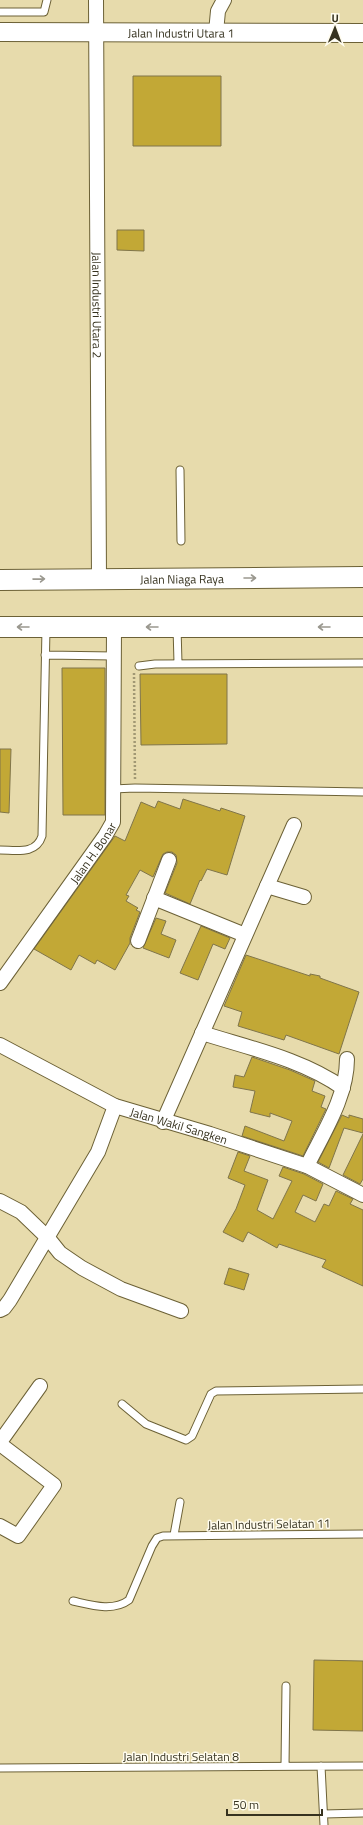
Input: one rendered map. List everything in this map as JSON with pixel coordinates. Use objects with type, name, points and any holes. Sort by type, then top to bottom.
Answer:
[{"type":"main road","name":"Jalan Niaga Raya","points":[[0,580],[363,577]]},
{"type":"main road","points":[[0,627],[363,627]]},
{"type":"street","name":"Jalan Industri Utara 2","points":[[96,0],[99,579]]},
{"type":"street","points":[[216,32],[218,11],[224,0]]},
{"type":"street","name":"Jalan Industri Utara 1","points":[[0,32],[363,33]]},
{"type":"street","name":"Jalan H. Bonar","points":[[0,983],[109,830],[113,822],[114,627]]},
{"type":"street","points":[[162,1122],[294,825]]},
{"type":"street","points":[[138,940],[168,860]]},
{"type":"street","points":[[267,886],[304,897]]},
{"type":"street","points":[[154,898],[245,935]]},
{"type":"street","points":[[202,1033],[282,1058],[315,1071],[343,1088]]},
{"type":"street","name":"Jalan Wakil Sangken","points":[[0,1045],[115,1106],[162,1122],[210,1134],[306,1166],[363,1195]]},
{"type":"street","points":[[306,1166],[336,1108],[346,1078],[347,1059]]},
{"type":"street","points":[[0,1310],[4,1308],[10,1300],[98,1152],[115,1106]]},
{"type":"street","points":[[0,1201],[21,1212],[48,1238],[60,1253],[82,1268],[121,1289],[181,1311]]},
{"type":"street","points":[[0,1526],[18,1536],[54,1485],[0,1443],[40,1386]]},
{"type":"lane","points":[[0,12],[44,12],[46,0]]},
{"type":"lane","points":[[180,470],[181,541]]},
{"type":"lane","points":[[0,850],[30,850],[37,847],[42,836],[46,627]]},
{"type":"lane","points":[[177,627],[178,663]]},
{"type":"lane","points":[[45,655],[114,656]]},
{"type":"lane","points":[[139,666],[145,664],[178,663],[363,663]]},
{"type":"lane","points":[[114,789],[135,788],[363,792]]},
{"type":"lane","points":[[122,1404],[146,1424],[186,1440],[192,1436],[211,1394],[216,1391],[363,1389]]},
{"type":"lane","points":[[174,1536],[180,1502]]},
{"type":"lane","name":"Jalan Industri Selatan 11","points":[[74,1600],[116,1607],[124,1604],[128,1600],[157,1538],[174,1536],[363,1534]]},
{"type":"lane","points":[[285,1766],[286,1686]]},
{"type":"lane","points":[[321,1766],[324,1825]]},
{"type":"lane","name":"Jalan Industri Selatan 8","points":[[0,1768],[363,1766]]},
{"type":"lane","points":[[324,1814],[363,1813]]},
{"type":"path","points":[[135,788],[134,674],[139,666]]},
{"type":"building","points":[[133,76],[221,76],[221,146],[133,146]]},
{"type":"building","points":[[117,230],[144,230],[144,251],[117,250]]},
{"type":"building","points":[[62,668],[105,668],[105,815],[63,815]]},
{"type":"building","points":[[140,674],[227,674],[227,744],[141,745]]},
{"type":"building","points":[[0,749],[11,749],[9,813],[0,812]]},
{"type":"building","points":[[183,799],[220,811],[221,808],[245,816],[227,875],[207,869],[201,881],[200,880],[190,904],[165,893],[177,863],[176,855],[172,852],[163,854],[153,877],[140,870],[126,895],[129,896],[126,901],[138,908],[136,910],[140,912],[130,938],[130,943],[115,970],[97,960],[95,964],[79,955],[71,970],[34,949],[115,836],[125,841],[141,802],[155,808],[158,801],[180,809]]},
{"type":"building","points":[[156,918],[166,921],[161,934],[176,940],[169,958],[143,948]]},
{"type":"building","points":[[201,926],[230,938],[225,949],[213,944],[198,980],[180,973]]},
{"type":"building","points":[[246,955],[310,976],[310,974],[320,976],[320,978],[359,992],[339,1054],[286,1035],[284,1040],[238,1026],[242,1012],[224,1006]]},
{"type":"building","points":[[252,1057],[290,1070],[315,1081],[312,1091],[325,1096],[321,1107],[326,1109],[303,1156],[242,1136],[245,1126],[284,1141],[292,1121],[270,1113],[270,1117],[250,1112],[255,1091],[233,1087],[235,1075],[244,1077]]},
{"type":"building","points":[[342,1115],[349,1118],[349,1115],[363,1119],[363,1133],[344,1128],[329,1168],[318,1162]]},
{"type":"building","points":[[363,1134],[363,1179],[360,1184],[343,1175]]},
{"type":"building","points":[[238,1152],[250,1156],[244,1171],[268,1180],[257,1210],[273,1219],[292,1181],[279,1176],[283,1167],[304,1174],[323,1184],[316,1201],[303,1195],[295,1212],[315,1222],[324,1204],[329,1206],[336,1191],[353,1199],[350,1204],[363,1210],[363,1286],[322,1267],[326,1260],[279,1244],[277,1248],[248,1232],[243,1242],[223,1232],[236,1209],[245,1185],[228,1178]]},
{"type":"building","points":[[229,1268],[249,1274],[244,1290],[224,1284]]},
{"type":"building","points":[[314,1660],[363,1661],[363,1731],[313,1730]]}]
